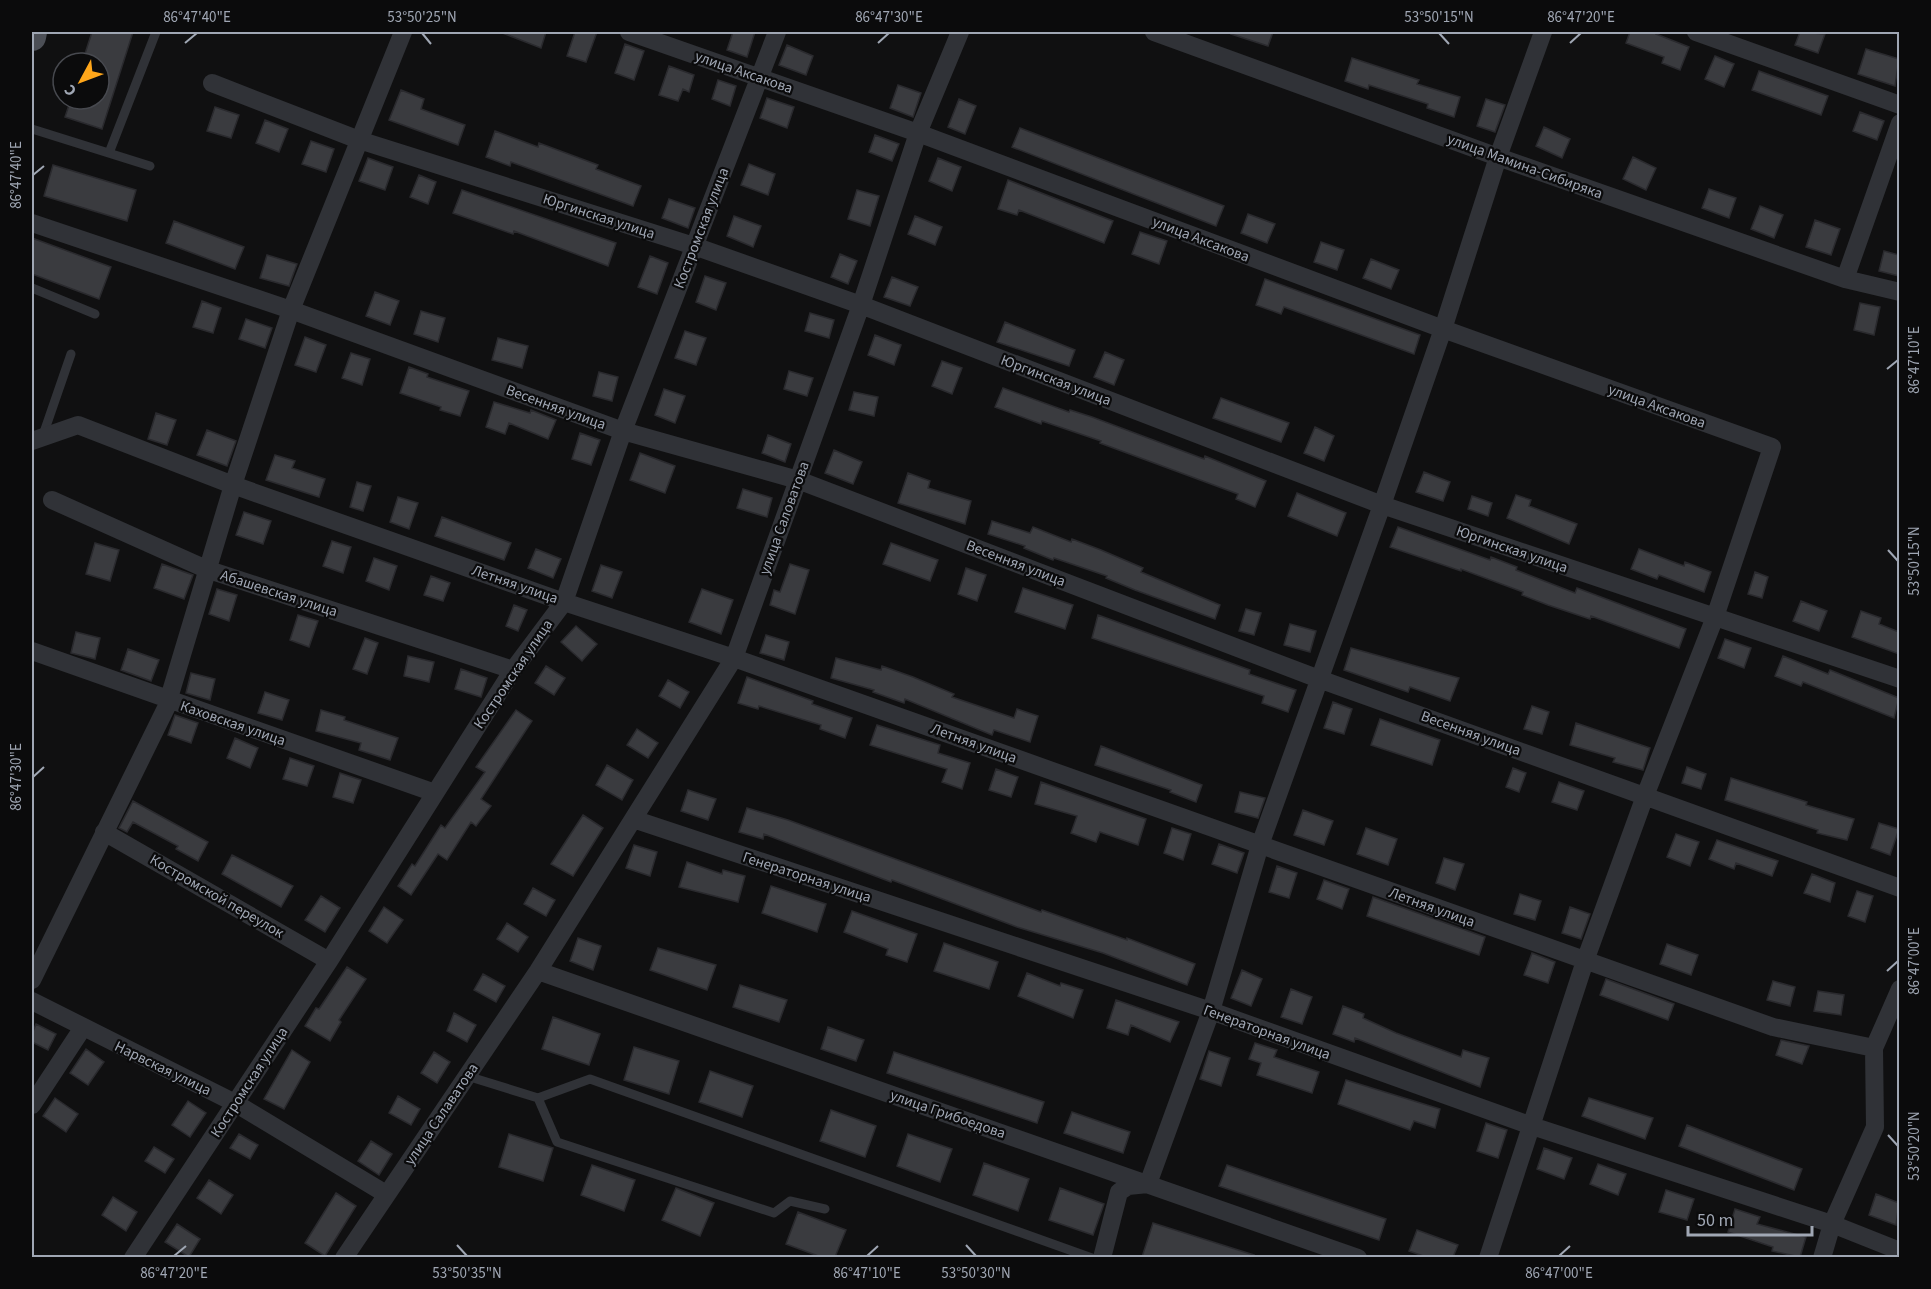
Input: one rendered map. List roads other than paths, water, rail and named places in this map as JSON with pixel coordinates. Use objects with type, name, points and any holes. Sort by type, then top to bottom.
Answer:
[{"type":"main road","points":[[32,37],[33,32]]},
{"type":"street","points":[[32,980],[168,700],[206,569],[291,310],[403,32]]},
{"type":"street","name":"улица Аксакова","points":[[629,32],[918,133],[1443,329],[1772,447],[1715,617]]},
{"type":"street","name":"Костромская улица","points":[[133,1257],[329,961],[513,670],[564,602],[623,431],[777,32]]},
{"type":"street","name":"улица Саловатова","points":[[538,971],[734,658],[861,305],[918,133],[960,32]]},
{"type":"street","name":"улица Мамина-Сибиряка","points":[[1154,32],[1498,157],[1845,279],[1899,292]]},
{"type":"street","points":[[1102,1257],[1119,1192],[1128,1186],[1148,1184],[1211,1011],[1260,845],[1382,505],[1443,329],[1498,157],[1543,32]]},
{"type":"street","points":[[1696,32],[1899,105]]},
{"type":"street","name":"Юргинская улица","points":[[212,82],[359,140],[694,246],[861,305],[1382,505],[1899,679]]},
{"type":"street","points":[[1845,279],[1899,123]]},
{"type":"street","name":"Весенняя улица","points":[[32,223],[291,310],[623,431],[798,480],[1319,679],[1899,888]]},
{"type":"street","name":"Летняя улица","points":[[37,440],[78,426],[233,485],[564,602],[734,658],[1773,1027],[1874,1048]]},
{"type":"street","name":"Абашевская улица","points":[[52,500],[206,569],[513,670]]},
{"type":"street","points":[[1488,1257],[1585,961],[1645,796],[1715,617]]},
{"type":"street","name":"Каховская улица","points":[[32,651],[435,793]]},
{"type":"street","name":"Генераторная улица","points":[[633,819],[1211,1011],[1532,1126],[1832,1224],[1899,1251]]},
{"type":"street","name":"Костромской переулок","points":[[104,832],[329,961]]},
{"type":"street","name":"улица Салаватова","points":[[344,1257],[538,971]]},
{"type":"street","name":"улица Грибоедова","points":[[538,971],[1358,1257]]},
{"type":"street","points":[[1822,1257],[1832,1224],[1875,1127],[1874,1048],[1894,1023],[1899,989]]},
{"type":"street","name":"Нарвская улица","points":[[32,1001],[82,1029],[235,1103],[386,1194]]},
{"type":"street","points":[[32,1105],[82,1029]]},
{"type":"lane","points":[[109,153],[156,32]]},
{"type":"lane","points":[[32,129],[150,166]]},
{"type":"lane","points":[[32,288],[95,314]]},
{"type":"lane","points":[[37,440],[71,354]]},
{"type":"lane","points":[[467,1076],[538,1098],[590,1079],[1092,1257]]},
{"type":"lane","points":[[538,1098],[557,1142],[774,1213],[790,1201],[825,1209]]}]
